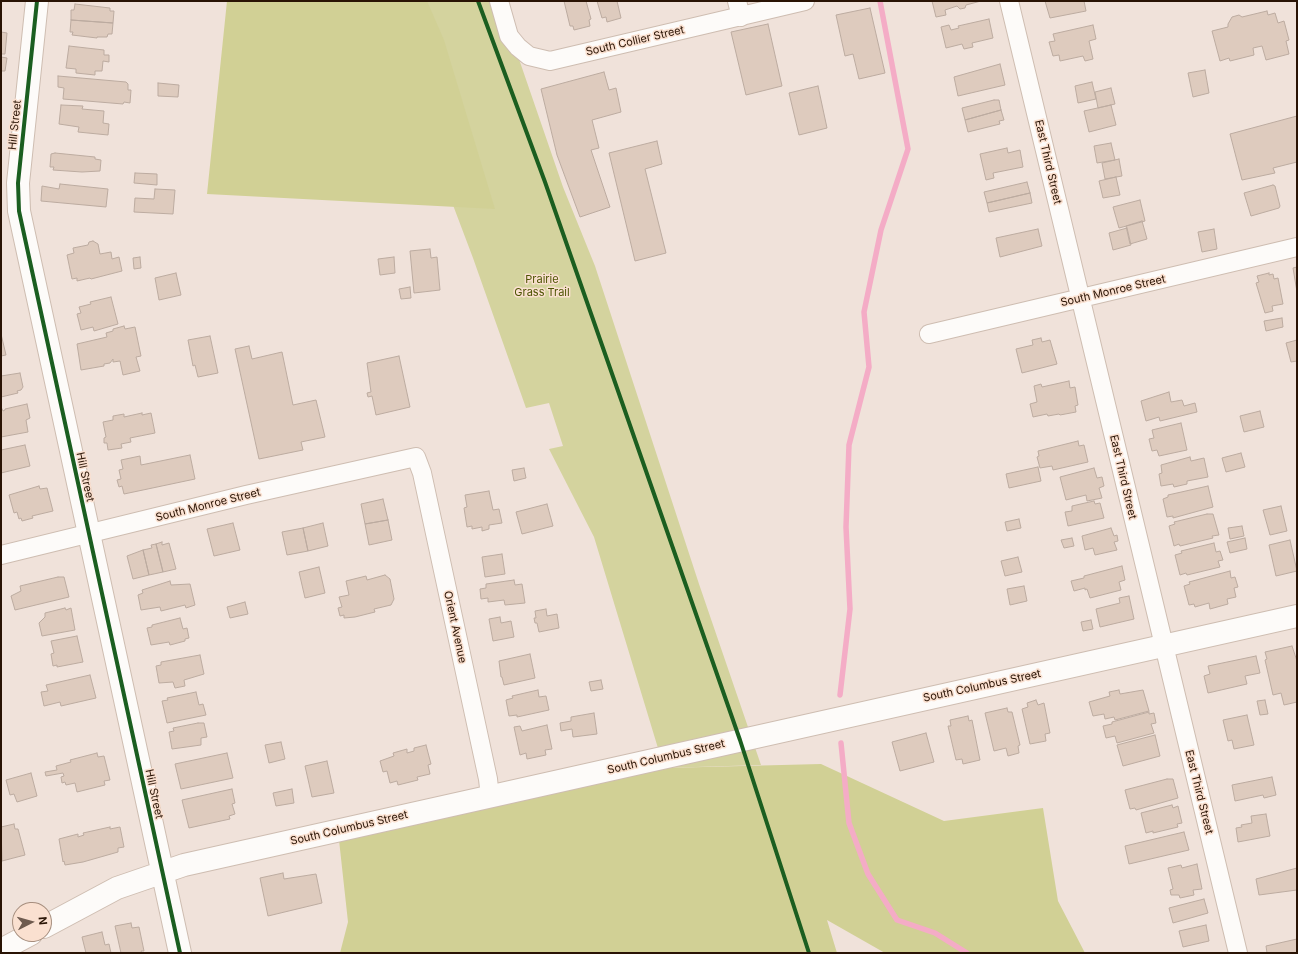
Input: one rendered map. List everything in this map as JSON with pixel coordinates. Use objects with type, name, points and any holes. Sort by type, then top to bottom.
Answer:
[{"type":"street","name":"Hill Street","points":[[37,1],[18,183],[19,211],[180,953]]},
{"type":"street","name":"South Collier Street","points":[[499,1],[509,36],[518,47],[529,56],[550,61],[739,9],[805,1]]},
{"type":"street","name":"East Third Street","points":[[1010,1],[1238,953]]},
{"type":"street","name":"South Monroe Street","points":[[930,334],[1297,247]]},
{"type":"street","name":"South Monroe Street","points":[[1,555],[246,495],[416,457]]},
{"type":"street","name":"Orient Avenue","points":[[416,457],[422,473],[488,779],[490,797]]},
{"type":"street","name":"South Columbus Street","points":[[52,923],[118,888],[162,872],[192,864],[828,720],[1297,616]]},
{"type":"street","points":[[1,950],[16,942]]},
{"type":"green space","name":"Prairie Grass Trail","points":[[398,1],[499,1],[563,187],[595,266],[699,584],[761,765],[664,768],[594,537],[549,449],[563,446],[549,403],[526,408],[473,258],[380,12]]},
{"type":"shaded area","points":[[227,1],[427,1],[444,40],[495,209],[207,194]]},
{"type":"shaded area","points":[[821,764],[944,821],[1043,808],[1058,901],[1085,953],[885,953],[827,920],[837,953],[340,953],[348,922],[339,840],[664,768]]},
{"type":"building","points":[[564,1],[586,1],[591,19],[589,20],[590,26],[574,30],[573,26],[570,26]]},
{"type":"building","points":[[597,1],[617,1],[621,18],[607,22],[606,17],[602,18]]},
{"type":"building","points":[[932,1],[981,1],[966,5],[965,8],[960,9],[957,6],[945,10],[946,15],[936,17]]},
{"type":"building","points":[[1045,1],[1084,1],[1086,11],[1050,18]]},
{"type":"building","points":[[75,4],[110,8],[110,11],[114,11],[113,23],[71,20],[71,10],[74,10]]},
{"type":"building","points":[[870,8],[885,73],[859,79],[853,54],[845,56],[836,15]]},
{"type":"building","points":[[1267,11],[1268,15],[1275,13],[1278,23],[1284,21],[1289,40],[1286,41],[1289,54],[1266,60],[1262,46],[1253,48],[1254,55],[1230,61],[1229,58],[1220,61],[1212,31],[1228,27],[1232,17],[1239,15],[1242,17]]},
{"type":"building","points":[[989,19],[993,38],[972,43],[973,47],[964,49],[962,44],[946,48],[941,27],[949,25],[951,30],[959,28],[958,26]]},
{"type":"building","points":[[71,20],[113,23],[112,34],[108,34],[107,37],[97,38],[72,35],[73,32],[70,32]]},
{"type":"building","points":[[768,24],[782,86],[746,95],[731,32]]},
{"type":"building","points":[[1093,25],[1096,39],[1089,41],[1093,59],[1085,61],[1083,56],[1060,61],[1059,55],[1053,56],[1049,42],[1055,41],[1053,34]]},
{"type":"building","points":[[1,32],[7,33],[5,54],[1,54]]},
{"type":"building","points":[[69,46],[104,50],[104,55],[109,55],[109,62],[103,61],[102,71],[95,71],[95,75],[76,73],[76,69],[66,68]]},
{"type":"building","points":[[1,57],[7,58],[5,71],[1,71]]},
{"type":"building","points":[[1000,64],[1005,85],[958,96],[954,77]]},
{"type":"building","points":[[1205,70],[1209,93],[1193,97],[1188,73]]},
{"type":"building","points":[[604,72],[609,90],[616,88],[621,112],[592,120],[599,148],[591,150],[610,207],[580,217],[557,155],[541,89]]},
{"type":"building","points":[[58,76],[126,82],[128,84],[128,90],[131,90],[130,103],[124,102],[123,104],[63,99],[64,88],[58,87]]},
{"type":"building","points":[[1092,82],[1096,99],[1078,103],[1075,86]]},
{"type":"building","points":[[158,83],[179,85],[178,97],[158,96]]},
{"type":"building","points":[[818,86],[827,128],[799,135],[789,93]]},
{"type":"building","points":[[1111,88],[1115,104],[1098,108],[1095,92]]},
{"type":"building","points":[[999,100],[1001,110],[965,120],[962,108]]},
{"type":"building","points":[[61,105],[83,106],[82,109],[104,111],[103,123],[109,124],[108,135],[78,132],[79,127],[59,124]]},
{"type":"building","points":[[1111,105],[1116,125],[1089,132],[1084,111]]},
{"type":"building","points":[[1001,110],[1004,120],[999,121],[1000,124],[968,132],[965,120]]},
{"type":"building","points":[[1297,116],[1297,162],[1273,168],[1275,173],[1242,180],[1230,134]]},
{"type":"building","points":[[657,141],[662,164],[645,169],[666,253],[635,261],[609,153]]},
{"type":"building","points":[[1111,143],[1115,160],[1097,163],[1094,146]]},
{"type":"building","points":[[1007,148],[1008,153],[1020,150],[1023,167],[993,173],[994,178],[986,180],[980,154]]},
{"type":"building","points":[[55,153],[95,157],[95,159],[101,160],[100,171],[82,172],[53,170],[54,167],[50,167],[51,154]]},
{"type":"building","points":[[1119,159],[1122,176],[1105,179],[1102,163]]},
{"type":"building","points":[[135,173],[157,174],[157,185],[134,183]]},
{"type":"building","points":[[1116,177],[1120,195],[1103,198],[1099,181]]},
{"type":"building","points":[[1027,182],[1030,193],[987,203],[984,192]]},
{"type":"building","points":[[60,184],[108,189],[106,207],[41,201],[42,186],[59,189]]},
{"type":"building","points":[[1273,185],[1275,186],[1280,206],[1279,208],[1251,216],[1244,193]]},
{"type":"building","points":[[155,189],[175,190],[173,214],[134,212],[135,198],[154,199]]},
{"type":"building","points":[[1030,193],[1032,203],[989,212],[987,203]]},
{"type":"building","points":[[1140,200],[1145,221],[1119,228],[1113,207]]},
{"type":"building","points":[[1142,221],[1147,239],[1130,244],[1126,226]]},
{"type":"building","points":[[1127,228],[1131,245],[1113,250],[1109,233]]},
{"type":"building","points":[[1038,229],[1042,246],[1000,257],[996,238]]},
{"type":"building","points":[[1214,229],[1217,249],[1202,252],[1198,232]]},
{"type":"building","points":[[93,241],[98,244],[100,254],[111,252],[112,259],[119,257],[122,271],[91,279],[77,281],[77,278],[72,279],[67,255],[74,253],[73,248],[88,245],[89,242]]},
{"type":"building","points":[[430,249],[431,258],[437,257],[440,290],[414,293],[410,251]]},
{"type":"building","points":[[140,257],[141,268],[134,269],[133,258]]},
{"type":"building","points":[[394,257],[395,273],[380,275],[378,259]]},
{"type":"building","points":[[1297,267],[1297,292],[1293,268]]},
{"type":"building","points":[[176,273],[181,295],[159,300],[155,278]]},
{"type":"building","points":[[1269,273],[1269,275],[1273,274],[1274,279],[1278,278],[1283,304],[1272,306],[1273,311],[1265,313],[1256,283],[1259,282],[1257,276]]},
{"type":"building","points":[[410,287],[411,298],[401,299],[399,289]]},
{"type":"building","points":[[111,297],[118,324],[94,331],[93,327],[81,330],[77,314],[81,313],[79,307],[91,304],[90,302]]},
{"type":"building","points":[[1282,318],[1283,327],[1266,331],[1264,321]]},
{"type":"building","points":[[124,326],[125,329],[135,327],[141,356],[136,357],[140,371],[123,375],[120,361],[113,362],[113,359],[110,363],[104,364],[104,366],[81,370],[77,344],[107,337],[106,333]]},
{"type":"building","points":[[1,334],[6,355],[1,356]]},
{"type":"building","points":[[210,336],[218,373],[198,377],[195,365],[193,366],[188,340]]},
{"type":"building","points":[[1041,338],[1042,342],[1050,340],[1057,364],[1022,373],[1016,349],[1033,345],[1032,340]]},
{"type":"building","points":[[1297,340],[1297,361],[1291,362],[1286,343]]},
{"type":"building","points":[[249,346],[252,359],[282,352],[293,405],[316,400],[325,437],[301,442],[303,450],[259,459],[235,349]]},
{"type":"building","points":[[399,356],[410,407],[376,415],[372,396],[368,397],[367,393],[371,392],[367,363]]},
{"type":"building","points":[[20,373],[23,387],[21,390],[17,391],[18,393],[1,397],[1,376]]},
{"type":"building","points":[[1069,381],[1070,388],[1075,387],[1078,405],[1075,406],[1076,412],[1048,416],[1047,414],[1033,417],[1030,404],[1037,402],[1034,386],[1041,384],[1042,387]]},
{"type":"building","points":[[1169,392],[1171,402],[1182,400],[1184,406],[1195,403],[1197,412],[1160,421],[1159,417],[1146,421],[1141,401]]},
{"type":"building","points":[[27,404],[30,418],[26,420],[28,432],[1,437],[1,407],[3,411],[5,409]]},
{"type":"building","points":[[1260,411],[1264,427],[1244,432],[1240,416]]},
{"type":"building","points":[[142,413],[142,415],[151,413],[155,433],[130,438],[131,442],[121,444],[122,448],[108,450],[107,443],[104,443],[104,438],[106,437],[103,422],[113,420],[113,416],[124,414],[124,417]]},
{"type":"building","points":[[1181,423],[1187,450],[1159,456],[1157,450],[1152,451],[1149,439],[1154,438],[1152,430]]},
{"type":"building","points":[[1078,441],[1079,446],[1084,445],[1088,462],[1053,470],[1052,466],[1040,468],[1037,457],[1039,456],[1038,451]]},
{"type":"building","points":[[25,445],[30,466],[1,473],[1,450]]},
{"type":"building","points":[[1241,453],[1245,467],[1226,472],[1222,458]]},
{"type":"building","points":[[190,455],[195,479],[124,494],[122,486],[119,487],[117,480],[121,479],[119,470],[123,469],[121,460],[140,456],[141,465]]},
{"type":"building","points":[[1190,457],[1191,461],[1204,458],[1208,477],[1187,481],[1187,484],[1174,487],[1173,484],[1161,486],[1159,474],[1162,473],[1161,465]]},
{"type":"building","points":[[1038,467],[1041,481],[1009,488],[1006,474]]},
{"type":"building","points":[[524,468],[526,478],[514,481],[512,470]]},
{"type":"building","points":[[1094,468],[1097,478],[1102,477],[1104,486],[1099,488],[1102,498],[1087,501],[1086,495],[1066,500],[1060,477]]},
{"type":"building","points":[[39,486],[40,489],[47,488],[53,511],[32,516],[33,518],[22,521],[21,518],[19,519],[17,512],[14,513],[9,495]]},
{"type":"building","points":[[1208,486],[1213,507],[1173,518],[1173,516],[1167,517],[1163,499],[1168,497],[1168,495]]},
{"type":"building","points":[[489,491],[493,510],[499,509],[502,523],[489,525],[489,529],[482,531],[482,527],[472,529],[472,526],[467,527],[464,508],[467,507],[465,495]]},
{"type":"building","points":[[383,499],[388,520],[365,524],[361,504]]},
{"type":"building","points":[[1094,501],[1095,504],[1100,503],[1104,518],[1068,526],[1065,512],[1072,511],[1072,506]]},
{"type":"building","points":[[547,504],[553,526],[522,534],[516,512]]},
{"type":"building","points":[[1281,506],[1287,531],[1270,535],[1263,510]]},
{"type":"building","points":[[1207,514],[1213,514],[1219,535],[1212,536],[1213,538],[1180,546],[1179,544],[1174,546],[1169,526],[1175,524],[1174,522]]},
{"type":"building","points":[[1019,519],[1021,528],[1007,531],[1005,522]]},
{"type":"building","points":[[388,520],[392,540],[369,545],[365,524]]},
{"type":"building","points":[[233,523],[240,550],[214,556],[207,529]]},
{"type":"building","points":[[323,523],[328,546],[308,551],[303,528]]},
{"type":"building","points":[[1242,526],[1244,536],[1230,539],[1228,528]]},
{"type":"building","points":[[303,528],[308,551],[287,555],[282,532]]},
{"type":"building","points":[[1111,528],[1114,536],[1117,535],[1118,541],[1114,542],[1117,550],[1095,555],[1093,548],[1085,550],[1082,536]]},
{"type":"building","points":[[1072,538],[1074,546],[1064,548],[1061,540]]},
{"type":"building","points":[[1245,538],[1247,549],[1230,553],[1227,542]]},
{"type":"building","points":[[1290,540],[1297,571],[1276,576],[1269,545]]},
{"type":"building","points":[[162,542],[162,545],[169,543],[176,569],[163,572],[156,544]]},
{"type":"building","points":[[1214,543],[1216,552],[1220,551],[1223,560],[1218,561],[1220,567],[1187,575],[1186,573],[1180,575],[1175,555],[1182,553],[1181,551]]},
{"type":"building","points":[[156,544],[163,572],[149,575],[143,550],[152,548],[151,545]]},
{"type":"building","points":[[143,550],[149,575],[133,579],[127,556]]},
{"type":"building","points":[[502,554],[505,574],[485,577],[482,557]]},
{"type":"building","points":[[1018,557],[1022,572],[1005,576],[1001,561]]},
{"type":"building","points":[[1122,566],[1125,580],[1119,582],[1121,590],[1090,598],[1087,589],[1085,590],[1085,588],[1074,591],[1071,581]]},
{"type":"building","points":[[319,567],[325,593],[305,598],[299,572]]},
{"type":"building","points":[[1230,571],[1231,578],[1235,577],[1238,587],[1234,588],[1236,597],[1227,599],[1228,604],[1210,609],[1209,603],[1195,607],[1194,604],[1189,605],[1184,586],[1190,584],[1189,582]]},
{"type":"building","points":[[385,575],[390,579],[394,599],[391,605],[374,609],[375,612],[355,617],[344,618],[344,615],[340,616],[338,608],[342,607],[339,597],[349,595],[346,581],[366,576],[367,580]]},
{"type":"building","points":[[58,577],[64,577],[69,597],[15,610],[11,596],[21,591],[20,586]]},
{"type":"building","points":[[514,580],[515,585],[522,584],[525,603],[505,605],[504,600],[488,602],[488,598],[481,599],[480,589],[486,588],[486,584]]},
{"type":"building","points":[[170,581],[171,585],[190,584],[195,605],[186,608],[185,605],[161,611],[160,607],[141,610],[138,595],[143,593],[142,590]]},
{"type":"building","points":[[1024,586],[1027,601],[1010,605],[1007,589]]},
{"type":"building","points":[[1129,596],[1134,619],[1100,627],[1096,609],[1120,603],[1119,598]]},
{"type":"building","points":[[245,602],[248,614],[230,618],[227,607]]},
{"type":"building","points":[[65,608],[66,610],[71,608],[75,630],[42,636],[39,623],[45,617],[45,613]]},
{"type":"building","points":[[546,609],[547,616],[557,614],[559,628],[539,632],[534,618],[536,618],[535,611]]},
{"type":"building","points":[[500,617],[501,623],[511,621],[514,637],[493,641],[489,619]]},
{"type":"building","points":[[180,618],[183,629],[187,628],[189,638],[185,639],[185,641],[170,645],[169,642],[151,645],[147,628],[152,627],[152,625]]},
{"type":"building","points":[[1091,620],[1093,629],[1083,631],[1081,622]]},
{"type":"building","points":[[77,636],[83,662],[57,667],[57,665],[53,666],[51,654],[54,653],[51,641]]},
{"type":"building","points":[[1292,646],[1297,661],[1297,702],[1284,705],[1281,693],[1273,695],[1265,660],[1267,659],[1265,652]]},
{"type":"building","points":[[530,654],[535,678],[504,685],[501,677],[499,661]]},
{"type":"building","points":[[200,655],[204,674],[184,680],[185,686],[175,688],[173,682],[159,683],[156,666],[161,665],[161,662]]},
{"type":"building","points":[[1256,656],[1260,673],[1245,676],[1247,684],[1208,693],[1204,676],[1210,674],[1208,666]]},
{"type":"building","points":[[90,675],[96,698],[61,706],[60,702],[44,706],[41,692],[48,691],[46,685]]},
{"type":"building","points":[[601,680],[603,689],[591,691],[589,682]]},
{"type":"building","points":[[538,690],[539,697],[546,696],[549,710],[517,717],[517,715],[509,716],[506,700],[513,698],[512,696]]},
{"type":"building","points":[[1119,690],[1120,694],[1143,690],[1149,711],[1115,720],[1114,717],[1105,719],[1104,714],[1093,716],[1089,702],[1110,696],[1109,692]]},
{"type":"building","points":[[196,692],[199,705],[203,704],[206,715],[167,723],[162,701],[168,700],[167,698]]},
{"type":"building","points":[[1036,700],[1038,705],[1044,703],[1050,733],[1045,734],[1046,741],[1030,744],[1022,709],[1028,707],[1027,703]]},
{"type":"building","points":[[1265,700],[1268,714],[1260,715],[1257,701]]},
{"type":"building","points":[[1007,708],[1008,712],[1012,712],[1020,745],[1018,746],[1019,753],[1008,756],[1006,748],[994,751],[985,713]]},
{"type":"building","points":[[1149,712],[1149,714],[1154,713],[1156,723],[1151,724],[1154,733],[1117,743],[1115,736],[1106,738],[1103,726],[1112,724],[1112,722]]},
{"type":"building","points":[[594,713],[597,734],[573,737],[572,729],[561,731],[560,723],[571,721],[571,717]]},
{"type":"building","points":[[1247,715],[1254,745],[1234,749],[1232,740],[1228,741],[1223,720]]},
{"type":"building","points":[[968,716],[969,721],[972,720],[980,760],[963,764],[962,759],[956,760],[948,726],[951,726],[950,720]]},
{"type":"building","points":[[204,723],[207,737],[201,738],[201,745],[172,749],[169,732],[174,731],[173,728]]},
{"type":"building","points":[[547,725],[552,749],[545,750],[546,755],[527,759],[526,753],[520,755],[514,727],[520,726],[522,731]]},
{"type":"building","points":[[926,733],[934,762],[900,771],[892,742]]},
{"type":"building","points":[[1155,735],[1160,756],[1123,766],[1117,745]]},
{"type":"building","points":[[281,742],[285,759],[269,763],[265,745]]},
{"type":"building","points":[[426,745],[431,764],[428,765],[430,774],[417,777],[418,780],[398,785],[397,781],[390,783],[387,771],[383,772],[380,761],[394,756],[393,753],[407,749],[407,753],[414,751],[414,748]]},
{"type":"building","points":[[97,753],[98,757],[104,756],[110,780],[104,781],[105,785],[77,792],[75,783],[66,785],[65,782],[62,783],[61,777],[64,776],[63,773],[46,776],[45,772],[57,770],[56,766],[71,762],[70,760]]},
{"type":"building","points":[[227,753],[233,778],[181,789],[175,764]]},
{"type":"building","points":[[327,761],[334,793],[312,797],[305,766]]},
{"type":"building","points":[[31,773],[37,796],[17,802],[14,794],[10,795],[6,780]]},
{"type":"building","points":[[1272,777],[1276,795],[1264,798],[1263,795],[1235,801],[1232,785]]},
{"type":"building","points":[[1167,779],[1173,779],[1178,798],[1136,810],[1135,808],[1130,809],[1125,790]]},
{"type":"building","points":[[232,789],[235,803],[232,804],[235,814],[229,816],[230,819],[189,828],[182,800]]},
{"type":"building","points":[[292,789],[294,803],[276,806],[273,793]]},
{"type":"building","points":[[1172,805],[1173,808],[1178,806],[1182,823],[1177,824],[1178,827],[1153,833],[1153,831],[1146,833],[1141,813]]},
{"type":"building","points":[[1266,814],[1270,836],[1238,842],[1236,828],[1242,827],[1241,825],[1252,823],[1251,816]]},
{"type":"building","points":[[14,824],[15,829],[18,829],[25,855],[2,861],[1,827]]},
{"type":"building","points":[[110,827],[110,829],[120,827],[124,847],[118,848],[118,852],[83,862],[65,865],[64,861],[63,862],[59,839],[78,834],[78,837],[84,835],[83,833]]},
{"type":"building","points":[[1184,832],[1189,850],[1129,864],[1125,846]]},
{"type":"building","points":[[1197,864],[1202,889],[1193,890],[1194,895],[1180,898],[1179,895],[1171,895],[1170,890],[1173,889],[1168,868],[1181,865],[1182,868]]},
{"type":"building","points":[[1297,868],[1297,890],[1259,895],[1256,879]]},
{"type":"building","points":[[283,873],[284,879],[316,874],[322,903],[268,916],[260,878]]},
{"type":"building","points":[[1204,899],[1208,913],[1173,923],[1169,908]]},
{"type":"building","points":[[131,923],[132,928],[139,927],[144,951],[141,951],[142,953],[121,953],[115,926]]},
{"type":"building","points":[[1206,925],[1209,941],[1183,947],[1179,931]]},
{"type":"building","points":[[102,932],[105,945],[109,944],[111,953],[86,953],[82,937]]},
{"type":"building","points":[[1297,939],[1297,953],[1267,953],[1266,946]]},
{"type":"waterway","points":[[840,695],[850,609],[846,527],[849,445],[869,367],[864,312],[881,230],[908,149],[880,1]]},
{"type":"waterway","points":[[841,743],[849,823],[868,874],[897,920],[935,933],[967,953]]},
{"type":"cycle path","points":[[37,1],[18,183],[19,211],[180,953]]},
{"type":"cycle path","points":[[478,1],[545,182],[740,740],[809,953]]}]
